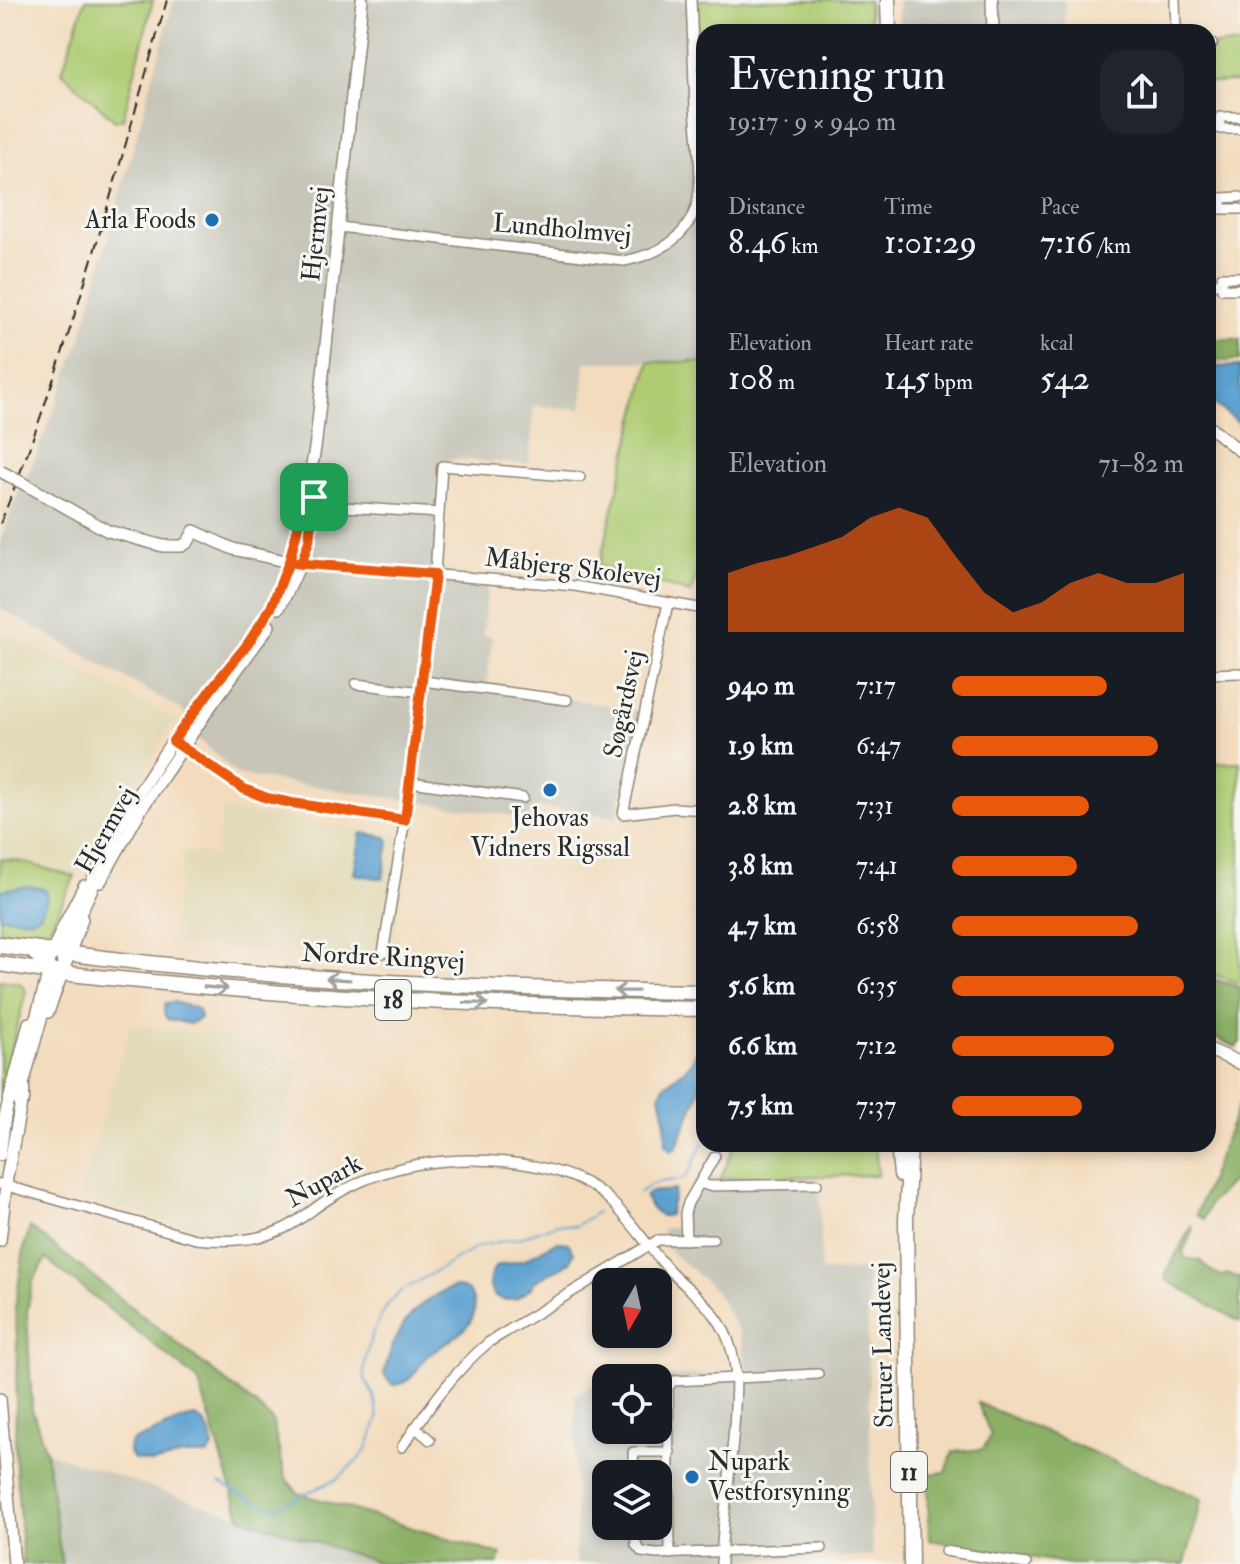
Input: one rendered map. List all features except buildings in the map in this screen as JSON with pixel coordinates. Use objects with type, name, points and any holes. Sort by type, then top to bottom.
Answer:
[{"type":"highway","name":"18","points":[[0,945],[31,949],[55,962]]},
{"type":"highway","points":[[21,1100],[21,1082],[55,962]]},
{"type":"main road","points":[[885,0],[886,24]]},
{"type":"main road","points":[[0,956],[55,962],[110,841]]},
{"type":"main road","name":"18","points":[[0,964],[55,962]]},
{"type":"main road","name":"Nordre Ringvej","points":[[55,962],[406,983],[696,992]]},
{"type":"main road","name":"Nordre Ringvej","points":[[55,962],[83,975],[236,990],[404,1001],[696,1009]]},
{"type":"main road","points":[[1216,1053],[1240,1063]]},
{"type":"main road","name":"Struer Landevej","points":[[899,1152],[906,1220]]},
{"type":"main road","name":"Struer Landevej","points":[[910,1152],[906,1220],[911,1564]]},
{"type":"street","name":"Hjermvej","points":[[0,1155],[5,1116],[20,1052],[55,962],[178,744],[212,688],[247,645],[271,608],[295,563],[312,471],[362,0]]},
{"type":"street","name":"Lundholmvej","points":[[691,0],[696,103]]},
{"type":"street","points":[[992,0],[993,24]]},
{"type":"street","points":[[1175,0],[1176,24]]},
{"type":"street","points":[[1240,117],[1220,117],[1220,129],[1240,129]]},
{"type":"street","points":[[1216,123],[1220,123]]},
{"type":"street","points":[[1240,197],[1221,198],[1222,209],[1240,209]]},
{"type":"street","points":[[1216,204],[1221,204]]},
{"type":"street","name":"Lundholmvej","points":[[339,227],[624,261],[645,257],[665,248],[683,230],[696,205]]},
{"type":"street","points":[[1240,277],[1222,277],[1222,289],[1240,289]]},
{"type":"street","points":[[1216,284],[1222,284]]},
{"type":"street","points":[[1216,432],[1240,451]]},
{"type":"street","points":[[383,953],[411,782],[422,692],[435,574],[442,466],[580,477]]},
{"type":"street","points":[[0,471],[108,531],[173,548],[188,542],[194,531],[233,549],[295,563]]},
{"type":"street","points":[[328,506],[439,513]]},
{"type":"street","name":"Måbjerg Skolevej","points":[[295,563],[575,586],[696,608]]},
{"type":"street","name":"Søgårdsvej","points":[[668,603],[623,814],[650,809],[696,809]]},
{"type":"street","points":[[1216,674],[1240,673]]},
{"type":"street","points":[[423,681],[567,700]]},
{"type":"street","points":[[356,684],[422,692]]},
{"type":"street","name":"Hjermvej","points":[[110,841],[178,744]]},
{"type":"street","points":[[178,744],[244,789],[267,798],[405,820]]},
{"type":"street","points":[[411,782],[523,798]]},
{"type":"street","points":[[0,1241],[3,1184],[21,1100]]},
{"type":"street","points":[[686,1240],[686,1207],[715,1156]]},
{"type":"street","name":"Nupark","points":[[3,1184],[196,1239],[232,1241],[258,1237],[287,1227],[333,1196],[363,1181],[433,1161],[479,1159],[534,1167],[587,1185],[604,1195],[672,1272],[704,1300],[728,1336],[736,1377],[734,1435],[721,1564]]},
{"type":"street","points":[[700,1183],[709,1186],[817,1184]]},
{"type":"street","points":[[402,1447],[451,1379],[468,1359],[489,1342],[658,1240],[713,1239]]},
{"type":"street","points":[[670,1554],[668,1387],[673,1381],[818,1374]]},
{"type":"street","points":[[0,1399],[14,1564]]},
{"type":"street","points":[[415,1427],[430,1440]]},
{"type":"street","points":[[633,1460],[633,1452],[670,1452]]},
{"type":"street","points":[[636,1540],[642,1552],[670,1554],[822,1548]]},
{"type":"street","points":[[945,1551],[1026,1564]]},
{"type":"shaded area","points":[[174,0],[871,0],[872,24],[696,24],[696,362],[585,362],[582,409],[534,406],[529,464],[448,459],[439,581],[488,585],[483,635],[492,637],[487,685],[639,711],[617,817],[538,806],[527,818],[238,775],[198,738],[182,710],[0,608],[0,540],[81,338]]},
{"type":"shaded area","points":[[898,0],[1064,0],[1065,24],[899,24]]},
{"type":"shaded area","points":[[0,631],[176,720],[133,793],[75,876],[55,873],[26,862],[0,859]]},
{"type":"shaded area","points":[[223,809],[411,838],[390,961],[171,944],[184,851],[216,855]]},
{"type":"shaded area","points":[[130,1026],[220,1036],[302,1062],[253,1229],[221,1232],[190,1228],[80,1196]]},
{"type":"shaded area","points":[[697,1177],[820,1179],[821,1271],[867,1270],[872,1556],[576,1563],[575,1396],[592,1385],[592,1444],[672,1444],[672,1376],[747,1372],[740,1333],[714,1289],[665,1247],[662,1229],[679,1226]]},
{"type":"shaded area","points":[[46,1452],[240,1517],[382,1564],[62,1564]]},
{"type":"green space","points":[[85,0],[153,0],[123,119],[115,121],[62,72]]},
{"type":"green space","points":[[696,0],[868,0],[870,24],[698,24]]},
{"type":"green space","points":[[1216,45],[1240,45],[1240,82],[1216,83]]},
{"type":"green space","points":[[1216,339],[1240,339],[1240,360],[1216,362]]},
{"type":"green space","points":[[649,362],[696,362],[696,576],[691,593],[599,566]]},
{"type":"green space","points":[[1240,762],[1240,983],[1216,976],[1216,763]]},
{"type":"green space","points":[[0,859],[75,876],[45,938],[0,931]]},
{"type":"green space","points":[[0,980],[20,983],[26,991],[0,1094]]},
{"type":"green space","points":[[1216,980],[1240,987],[1240,1042],[1236,1047],[1216,1038]]},
{"type":"green space","points":[[1240,1102],[1240,1140],[1235,1179],[1210,1203],[1204,1219],[1196,1215]]},
{"type":"green space","points":[[732,1152],[876,1152],[878,1175],[721,1178]]},
{"type":"green space","points":[[1191,1226],[1193,1229],[1183,1252],[1185,1258],[1201,1261],[1220,1276],[1229,1274],[1240,1278],[1240,1322],[1168,1281],[1165,1276]]},
{"type":"green space","points":[[30,1227],[272,1420],[286,1479],[298,1493],[501,1555],[498,1564],[382,1564],[240,1517],[198,1380],[46,1259],[33,1281],[27,1311],[32,1409],[46,1452],[62,1564],[23,1564],[15,1453],[15,1308]]},
{"type":"green space","points":[[978,1403],[1202,1499],[1185,1564],[1070,1564],[929,1540],[928,1474],[946,1472],[953,1452],[983,1449],[991,1436]]},
{"type":"water","points":[[1240,366],[1240,424],[1216,405],[1216,367]]},
{"type":"water","points":[[361,833],[386,837],[389,841],[383,879],[354,874]]},
{"type":"water","points":[[29,886],[47,892],[40,915],[32,919],[0,917],[0,890]]},
{"type":"water","points":[[174,1002],[198,1009],[200,1018],[190,1024],[167,1019],[164,1011],[166,1003]]},
{"type":"water","points":[[696,1053],[696,1100],[676,1148],[671,1151],[666,1145],[660,1095],[664,1086],[690,1065]]},
{"type":"water","points":[[675,1190],[669,1215],[665,1216],[654,1211],[645,1197],[649,1192]]},
{"type":"water","points":[[561,1242],[568,1243],[574,1252],[570,1262],[534,1282],[516,1299],[504,1300],[493,1295],[490,1280],[496,1266],[524,1260]]},
{"type":"water","points":[[454,1287],[464,1288],[473,1300],[474,1310],[467,1326],[429,1355],[410,1379],[392,1385],[384,1375],[392,1346],[406,1321],[426,1301]]},
{"type":"water","points":[[195,1417],[203,1422],[210,1434],[213,1448],[208,1455],[184,1455],[152,1463],[134,1459],[129,1453],[133,1441]]},
{"type":"waterway","points":[[639,1193],[655,1183],[683,1180],[699,1152]]},
{"type":"waterway","points":[[219,1483],[263,1506],[277,1507],[337,1479],[367,1449],[378,1418],[374,1396],[364,1378],[365,1361],[379,1319],[389,1303],[400,1292],[479,1246],[519,1238],[557,1224],[576,1226],[597,1212]]},
{"type":"railway","points":[[0,524],[70,330],[167,0]]},
{"type":"place","name":"Arla Foods","points":[[212,220]]},
{"type":"place","name":"Jehovas Vidners Rigssal","points":[[550,790]]},
{"type":"place","name":"Nupark Vestforsyning","points":[[692,1477]]},
{"type":"route","points":[[314,497],[309,541],[301,564],[289,562],[271,608],[247,645],[173,741],[244,789],[267,798],[405,820],[435,574],[301,564],[289,562],[312,471],[314,497]]}]
